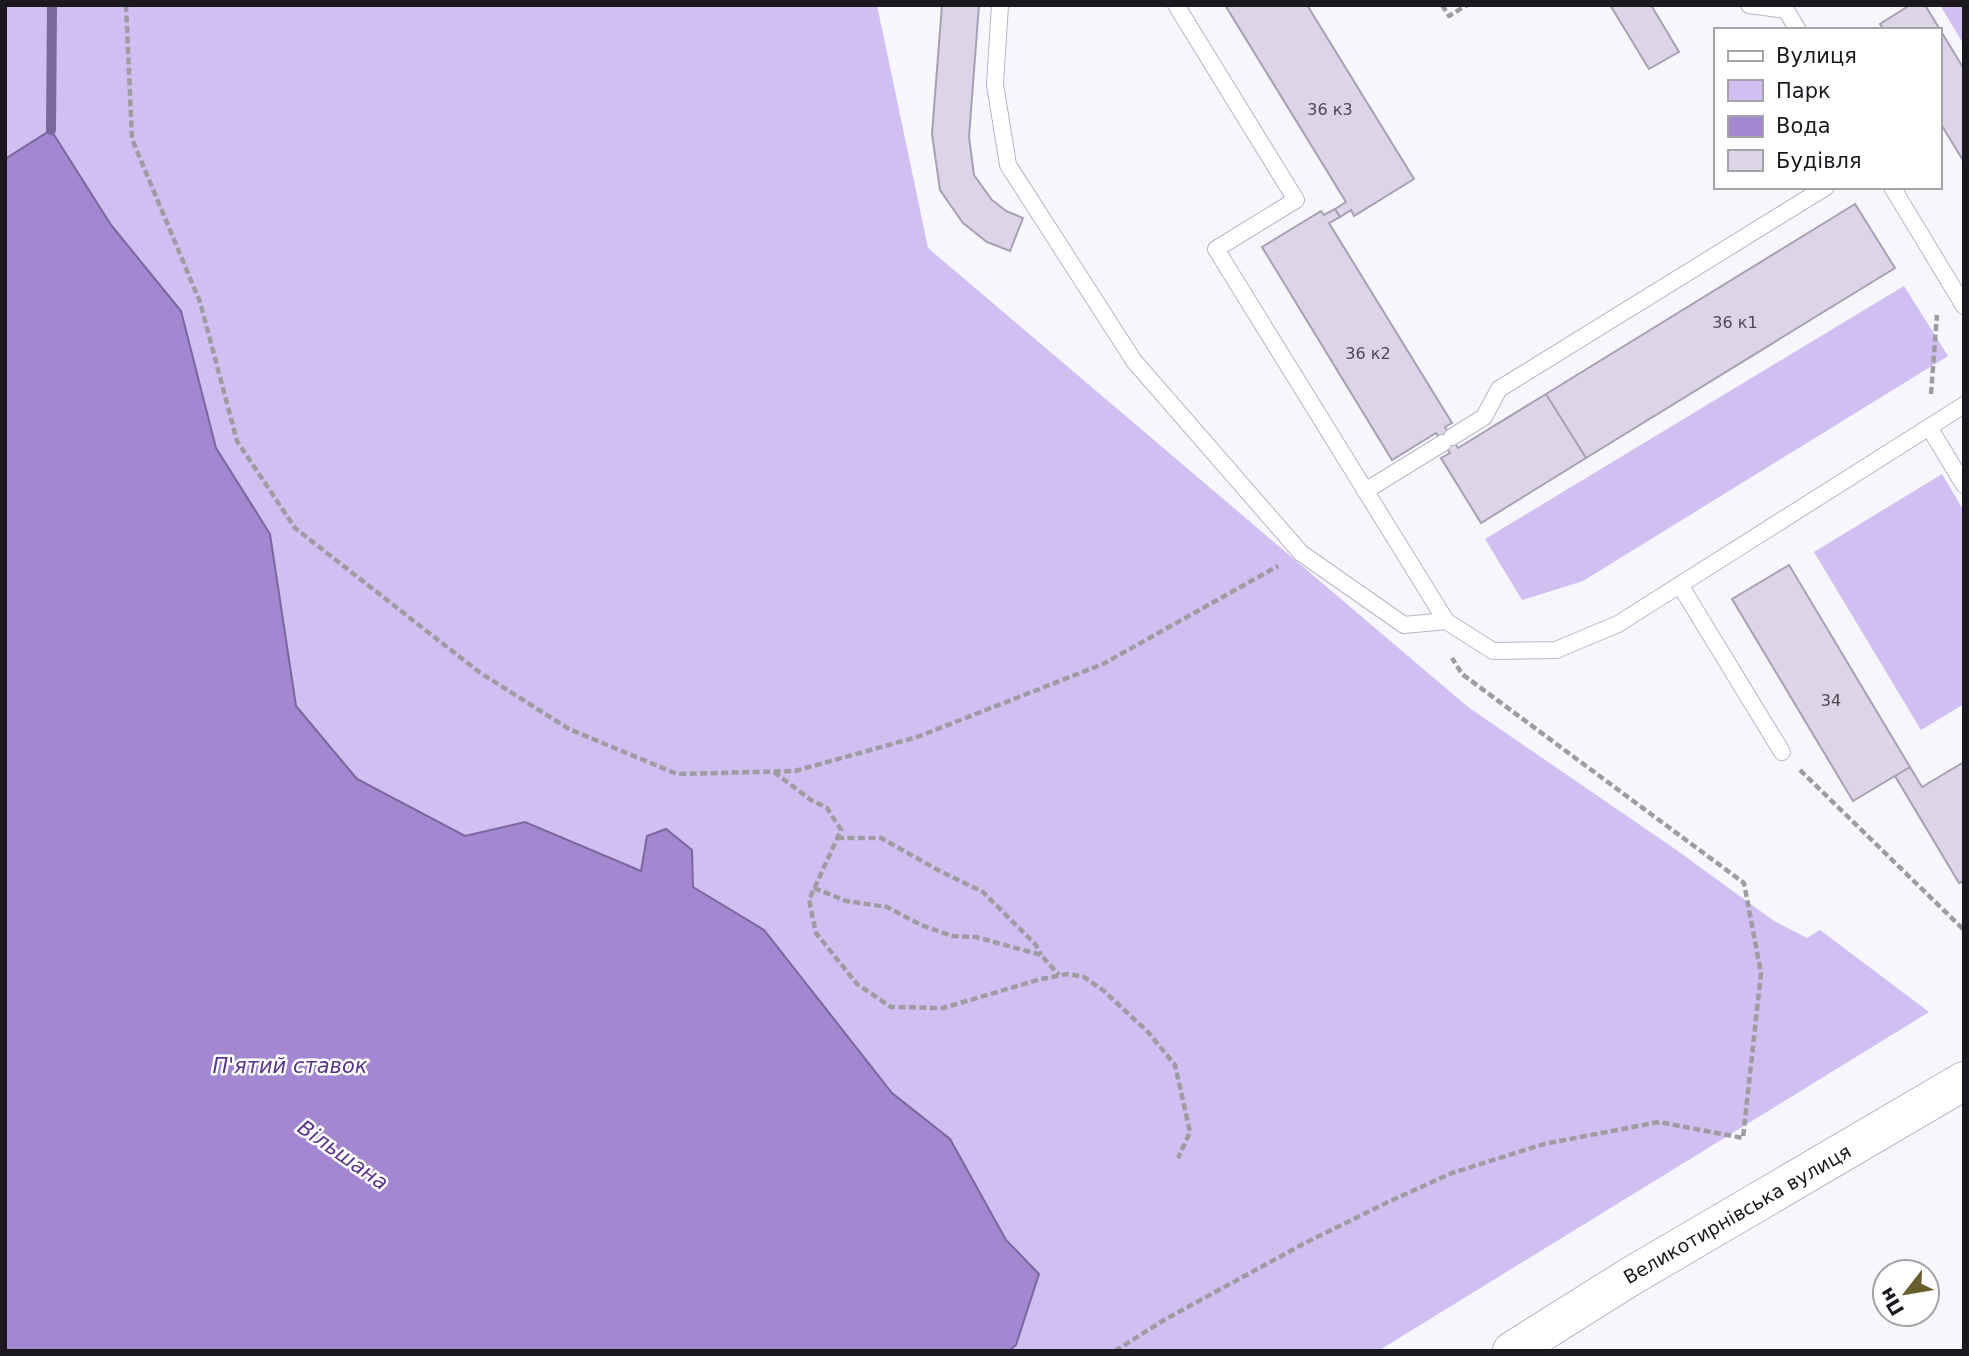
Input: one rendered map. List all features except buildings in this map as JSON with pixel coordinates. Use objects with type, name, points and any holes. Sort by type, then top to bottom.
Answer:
[{"type":"main road","name":"Великотирнівська вулиця","points":[[1512,1351],[1628,1278],[1964,1081]]},
{"type":"lane","points":[[1000,5],[995,84],[1008,165],[1134,361],[1301,553],[1404,625],[1446,621]]},
{"type":"lane","points":[[1176,5],[1296,200],[1216,249],[1446,621],[1493,651],[1556,650],[1618,624],[1964,405]]},
{"type":"lane","points":[[1751,5],[1786,10],[1797,28]]},
{"type":"lane","points":[[1366,491],[1484,417],[1499,389],[1823,189]]},
{"type":"lane","points":[[1893,189],[1919,227],[1964,306]]},
{"type":"lane","points":[[1929,427],[1964,485]]},
{"type":"lane","points":[[1680,585],[1782,752]]},
{"type":"path","points":[[126,5],[132,139],[200,302],[237,441],[295,528],[479,672],[569,729],[677,774],[795,771],[916,737],[1103,664],[1301,553]]},
{"type":"path","points":[[1442,5],[1449,16],[1466,5]]},
{"type":"path","points":[[1929,427],[1941,268]]},
{"type":"path","points":[[1115,1351],[1164,1320],[1305,1243],[1452,1173],[1544,1143],[1659,1122],[1743,1138],[1761,973],[1744,883],[1462,674],[1446,649],[1446,621]]},
{"type":"path","points":[[1782,752],[1964,930]]},
{"type":"path","points":[[774,772],[811,800],[827,808],[841,830],[809,900],[816,933],[857,984],[891,1007],[943,1008],[1004,988],[1059,975],[1084,977],[1104,991],[1147,1032],[1175,1065],[1190,1132],[1178,1158]]},
{"type":"path","points":[[837,838],[881,838],[938,870],[983,891],[1036,945],[1041,955],[1059,975]]},
{"type":"path","points":[[814,888],[846,901],[887,907],[921,925],[953,936],[976,937],[1041,955]]},
{"type":"green space","points":[[5,5],[877,5],[928,248],[1468,707],[1675,849],[1774,921],[1807,938],[1820,930],[1929,1012],[1378,1351],[1009,1351],[1016,1345],[1039,1274],[1006,1240],[950,1139],[892,1093],[764,930],[693,887],[641,871],[526,822],[465,836],[357,779],[296,706],[270,534],[216,448],[181,311],[111,225],[51,130],[5,159]]},
{"type":"green space","points":[[1940,5],[1964,5],[1964,45]]},
{"type":"green space","points":[[1904,286],[1948,356],[1583,581],[1522,600],[1485,539]]},
{"type":"green space","points":[[1942,474],[1964,511],[1964,704],[1921,730],[1814,552]]},
{"type":"water","name":"П'ятий ставок","points":[[51,130],[111,225],[181,311],[216,448],[270,534],[296,706],[357,779],[465,836],[525,822],[641,871],[647,836],[666,829],[692,850],[693,887],[764,930],[892,1093],[950,1139],[1006,1240],[1039,1274],[1016,1345],[1009,1351],[5,1351],[5,159]]},
{"type":"waterway","points":[[51,130],[52,5]]},
{"type":"water label","name":"Вільшана","points":[[343,1155]]}]
